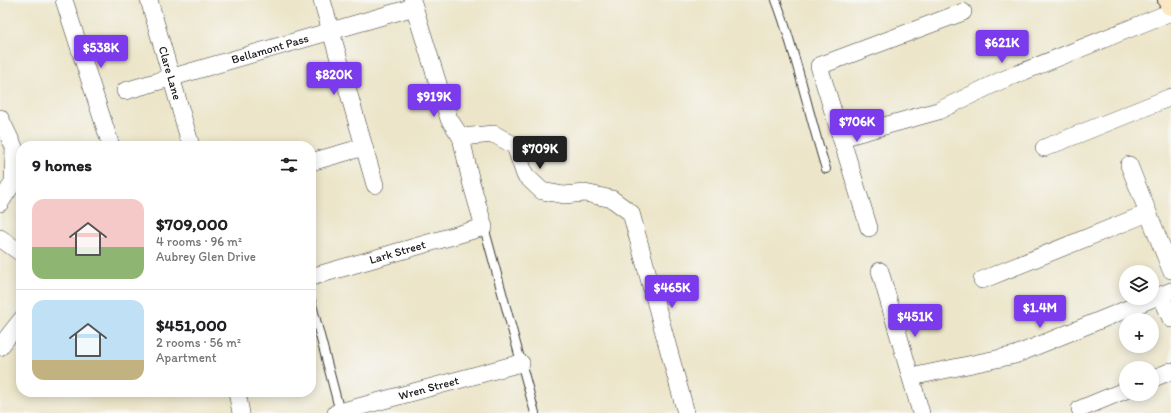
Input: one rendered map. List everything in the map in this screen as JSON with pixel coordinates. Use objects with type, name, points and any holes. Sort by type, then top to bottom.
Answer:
[{"type":"street","points":[[64,0],[109,141]]},
{"type":"street","name":"Clare Lane","points":[[149,0],[190,141]]},
{"type":"street","points":[[322,0],[375,185]]},
{"type":"street","points":[[1169,0],[1171,4]]},
{"type":"street","points":[[413,3],[449,119],[461,137],[471,182],[484,226]]},
{"type":"street","name":"Bellamont Pass","points":[[125,91],[331,32],[413,3]]},
{"type":"street","points":[[869,228],[819,66],[963,12]]},
{"type":"street","points":[[841,138],[938,111],[1000,81],[1171,12]]},
{"type":"street","points":[[1044,148],[1171,98]]},
{"type":"street","points":[[0,118],[14,146],[13,183],[0,204]]},
{"type":"street","points":[[461,137],[494,134],[515,146],[525,175],[542,191],[564,195],[585,193],[612,200],[630,213],[686,413]]},
{"type":"street","points":[[316,161],[364,147]]},
{"type":"street","points":[[1129,164],[1171,270]]},
{"type":"street","points":[[982,280],[1148,213]]},
{"type":"street","name":"Lark Street","points":[[316,276],[484,226]]},
{"type":"street","points":[[0,238],[16,249]]},
{"type":"street","points":[[880,272],[922,413]]},
{"type":"street","points":[[911,377],[1015,355],[1166,293],[1171,320]]},
{"type":"street","points":[[0,348],[16,327]]},
{"type":"street","name":"Wren Street","points":[[338,412],[521,363]]},
{"type":"street","points":[[1159,376],[1171,371]]},
{"type":"street","points":[[1080,409],[1119,393]]},
{"type":"street","points":[[238,397],[241,413]]},
{"type":"lane","points":[[776,0],[791,43],[810,117],[826,170]]},
{"type":"lane","points":[[484,226],[534,413]]},
{"type":"lane","points":[[316,322],[338,412]]}]
